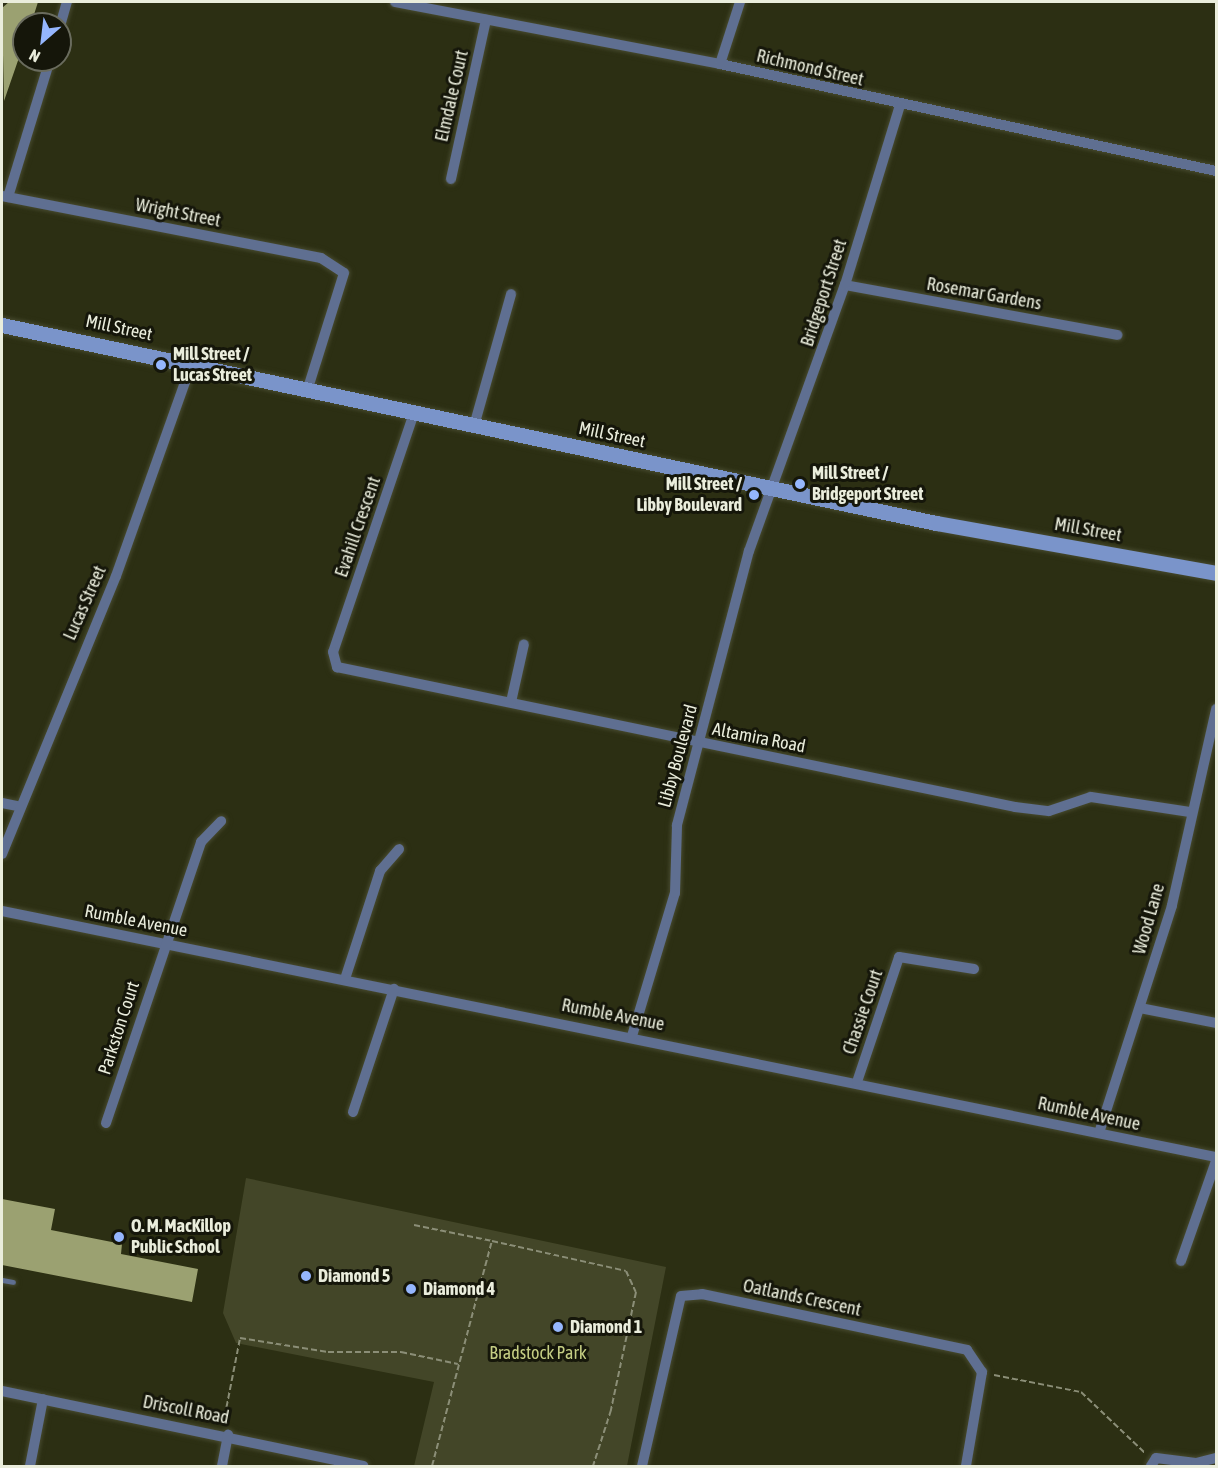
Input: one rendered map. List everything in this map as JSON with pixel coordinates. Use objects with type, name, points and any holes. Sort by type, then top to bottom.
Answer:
[{"type":"street","name":"Richmond Street","points":[[395,2],[720,64],[900,105],[1216,171]]},
{"type":"street","points":[[720,64],[740,2]]},
{"type":"street","name":"Elmdale Court","points":[[451,179],[486,20]]},
{"type":"street","points":[[5,196],[46,72]]},
{"type":"street","name":"Bridgeport Street","points":[[775,489],[845,285],[900,105]]},
{"type":"street","name":"Wright Street","points":[[5,196],[321,258],[344,273],[308,388]]},
{"type":"street","name":"Rosemar Gardens","points":[[845,285],[1117,335]]},
{"type":"street","points":[[474,426],[511,294]]},
{"type":"street","name":"Mill Street","points":[[2,325],[192,363],[474,426],[775,489],[1216,573]]},
{"type":"street","name":"Lucas Street","points":[[2,854],[18,806],[116,576],[192,363]]},
{"type":"street","name":"Evahill Crescent","points":[[333,652],[414,413]]},
{"type":"street","name":"Libby Boulevard","points":[[632,1035],[675,893],[677,825],[697,742],[749,551],[775,489]]},
{"type":"street","points":[[511,702],[524,644]]},
{"type":"street","name":"Altamira Road","points":[[333,652],[338,667],[1015,807],[1050,811],[1091,796],[1190,812]]},
{"type":"street","name":"Wood Lane","points":[[1098,1133],[1172,905],[1190,812],[1216,709]]},
{"type":"street","points":[[2,803],[18,806]]},
{"type":"street","name":"Parkston Court","points":[[106,1123],[164,943],[201,842],[221,820]]},
{"type":"street","points":[[345,979],[380,871],[399,849]]},
{"type":"street","name":"Rumble Avenue","points":[[2,911],[632,1035],[1216,1159]]},
{"type":"street","name":"Chassie Court","points":[[857,1082],[899,957],[975,969]]},
{"type":"street","points":[[353,1112],[394,989]]},
{"type":"street","points":[[1140,1008],[1216,1023]]},
{"type":"street","points":[[1181,1261],[1216,1159]]},
{"type":"street","name":"Oatlands Crescent","points":[[642,1467],[681,1296],[702,1294],[967,1350],[982,1372]]},
{"type":"street","points":[[966,1467],[982,1372]]},
{"type":"street","name":"Driscoll Road","points":[[2,1391],[228,1436],[363,1467]]},
{"type":"street","points":[[30,1467],[43,1399]]},
{"type":"street","points":[[222,1467],[228,1436]]},
{"type":"street","points":[[1154,1462],[1197,1465],[1216,1458]]},
{"type":"lane","points":[[2,1280],[13,1282]]},
{"type":"path","points":[[414,1225],[626,1271],[636,1292],[611,1410],[592,1467]]},
{"type":"path","points":[[432,1467],[434,1452],[492,1241]]},
{"type":"path","points":[[228,1436],[223,1428],[240,1338],[328,1352],[401,1352],[458,1364]]},
{"type":"path","points":[[982,1372],[1081,1392],[1154,1462]]},
{"type":"green space","name":"Bradstock Park","points":[[246,1178],[666,1267],[627,1466],[414,1466],[434,1382],[236,1343],[223,1313]]},
{"type":"building","points":[[9,2],[38,2],[35,12],[12,12],[12,72],[14,72],[4,101],[2,8]]},
{"type":"building","points":[[2,1199],[55,1209],[51,1230],[122,1244],[121,1254],[198,1269],[192,1302],[2,1265]]},
{"type":"place","name":"Mill Street / Lucas Street","points":[[161,365]]},
{"type":"place","name":"Mill Street / Bridgeport Street","points":[[800,484]]},
{"type":"place","name":"Mill Street / Libby Boulevard","points":[[754,495]]},
{"type":"place","name":"O. M. MacKillop Public School","points":[[119,1237]]},
{"type":"place","name":"Diamond 5","points":[[306,1276]]},
{"type":"place","name":"Diamond 4","points":[[411,1289]]},
{"type":"place","name":"Diamond 1","points":[[558,1327]]}]
